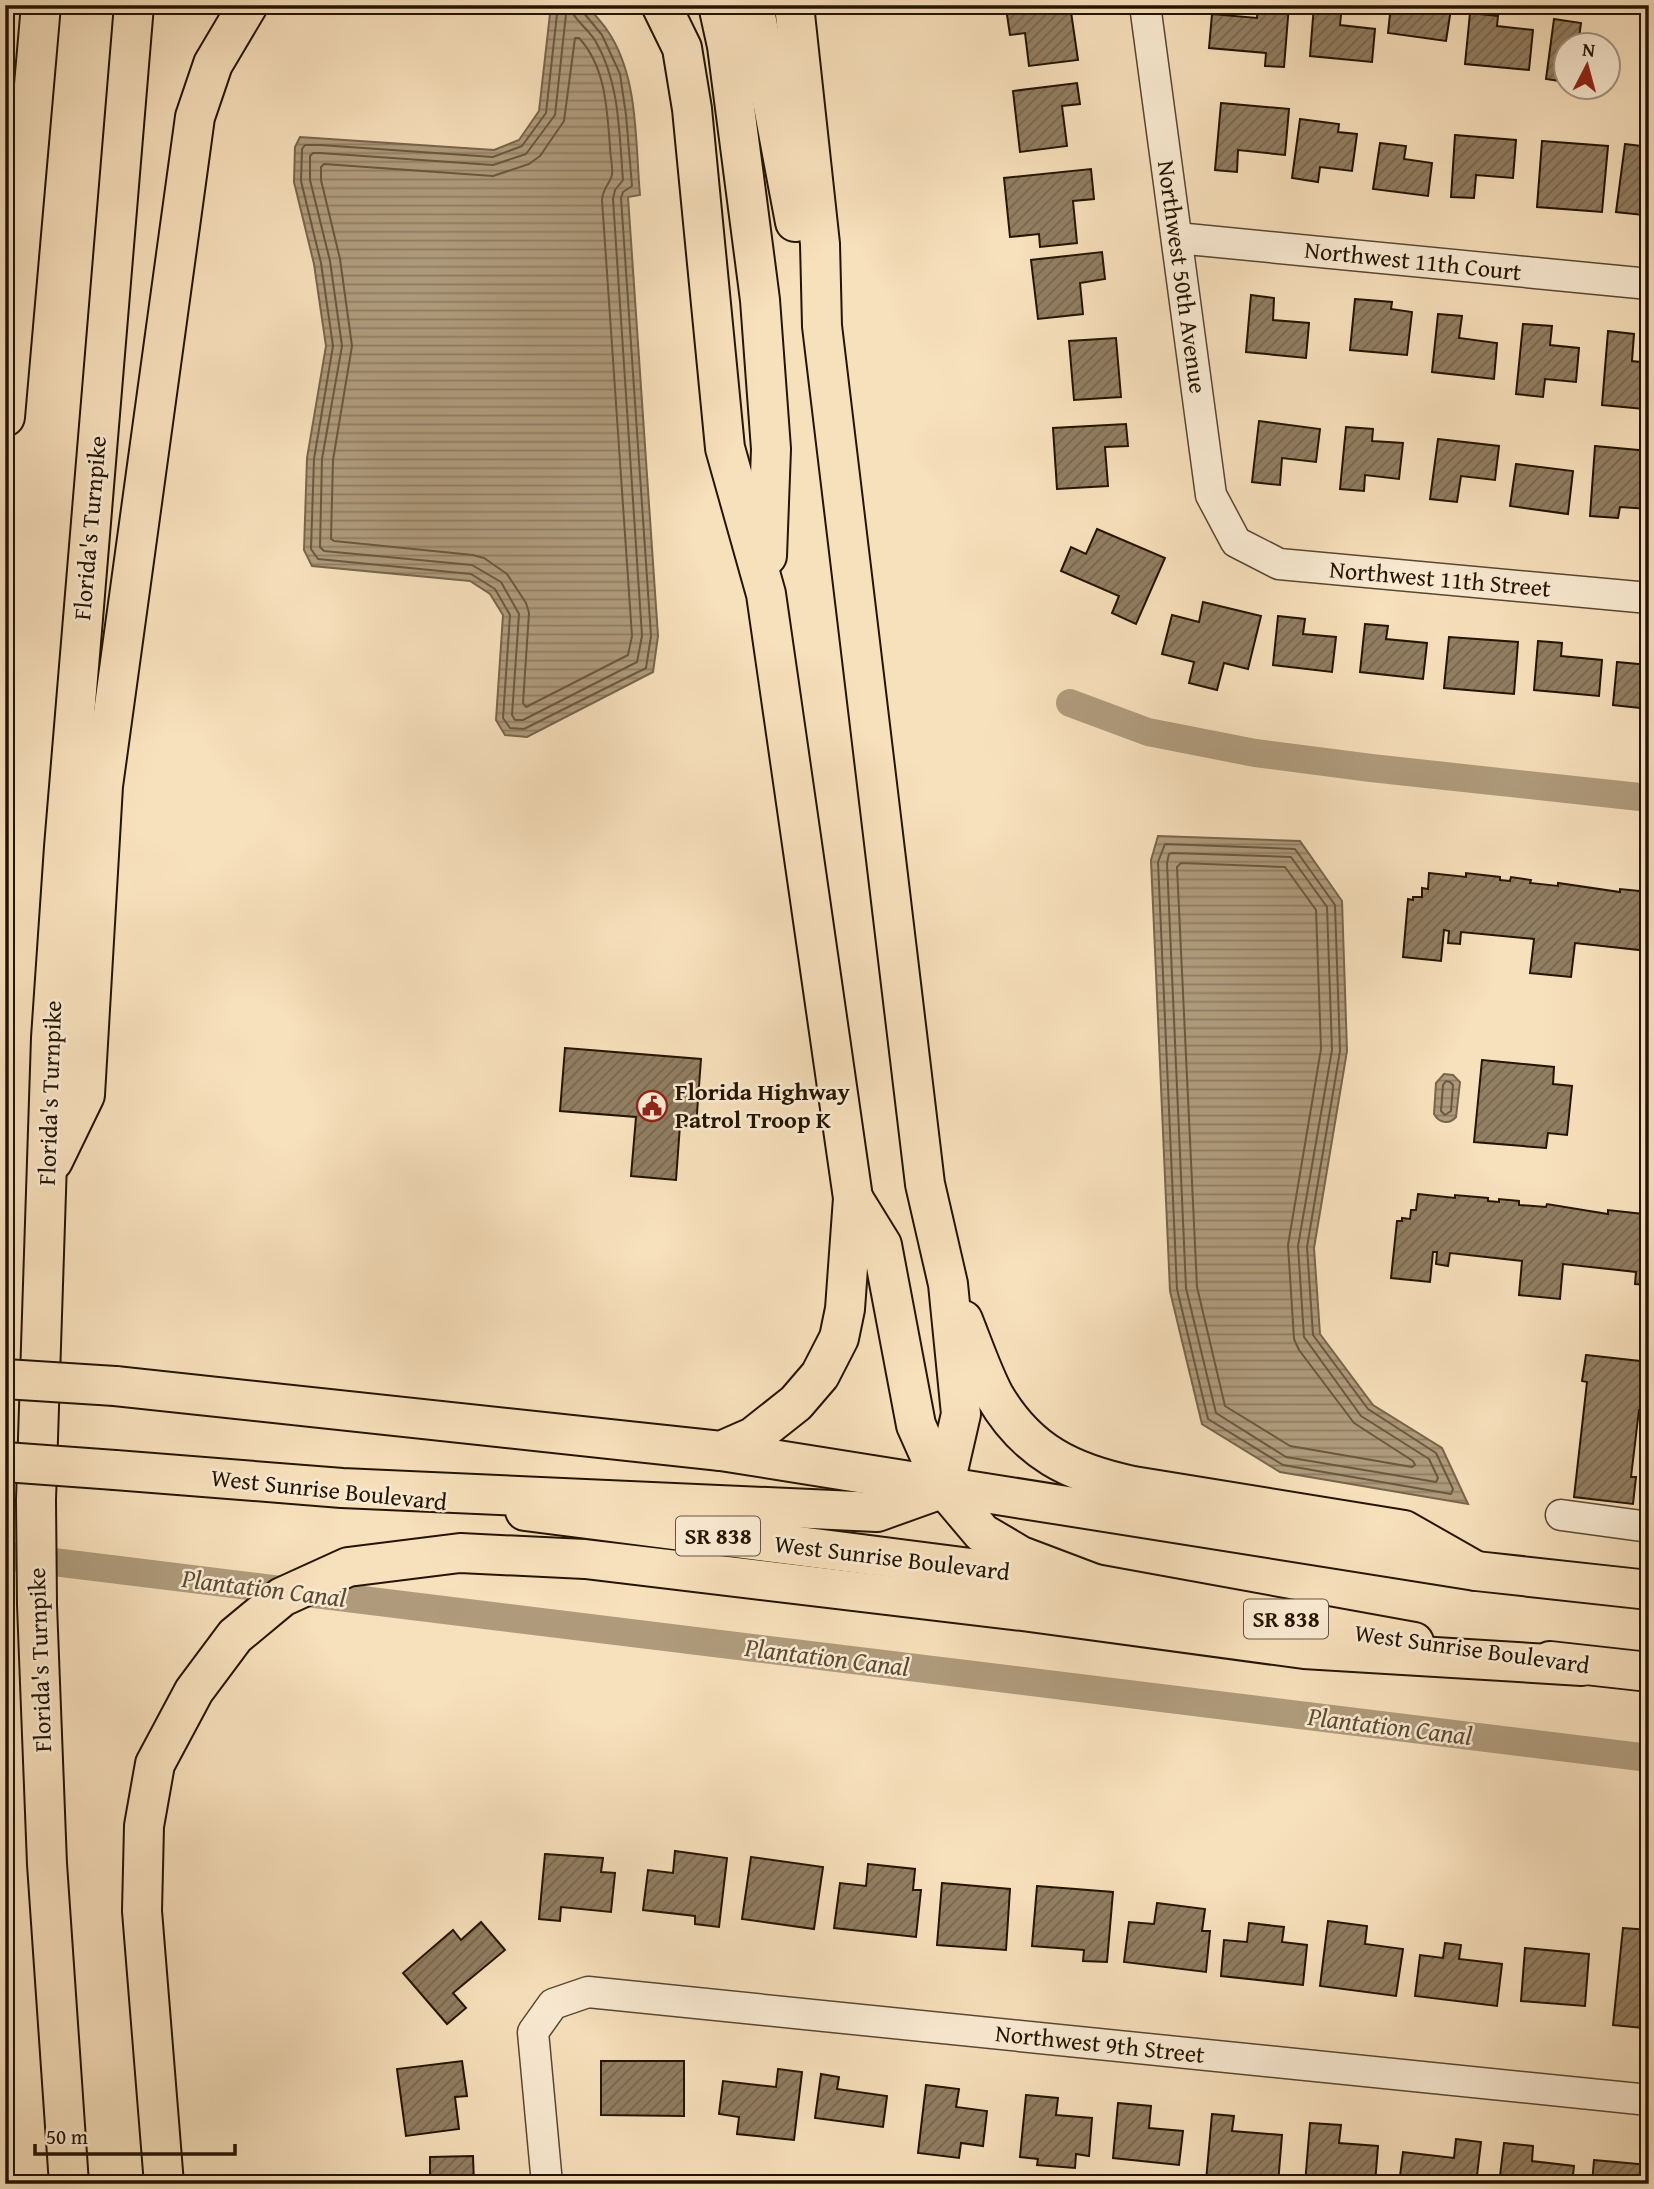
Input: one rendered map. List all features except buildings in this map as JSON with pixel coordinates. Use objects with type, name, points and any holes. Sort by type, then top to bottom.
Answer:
[{"type":"main road","points":[[5,417],[41,5]]},
{"type":"main road","name":"Florida's Turnpike","points":[[69,2184],[47,1864],[37,1605],[36,1500],[51,1038],[64,847],[134,5]]},
{"type":"main road","points":[[46,1176],[85,1095],[103,786],[195,117],[213,64],[248,5]]},
{"type":"main road","points":[[662,5],[682,47],[692,109],[726,448],[766,594],[853,1198],[845,1309],[839,1338],[827,1363],[820,1376],[796,1403],[753,1437],[721,1451]]},
{"type":"main road","points":[[718,5],[727,46],[761,313],[771,449],[766,594]]},
{"type":"main road","points":[[754,5],[800,248],[822,326]]},
{"type":"main road","points":[[794,5],[820,244],[822,326],[925,1184],[948,1284],[961,1414],[944,1488]]},
{"type":"main road","points":[[853,1198],[882,1245],[916,1425],[944,1488],[982,1533],[1021,1556],[1095,1584]]},
{"type":"main road","points":[[948,1284],[994,1395],[1022,1433],[1059,1462],[1093,1478],[1133,1486],[1404,1530],[1476,1571]]},
{"type":"main road","points":[[5,1379],[116,1386],[721,1451],[1476,1571],[1649,1590]]},
{"type":"main road","name":"West Sunrise Boulevard","points":[[5,1462],[342,1488],[1095,1584],[1401,1640],[1582,1666],[1649,1672]]},
{"type":"main road","points":[[342,1488],[877,1512],[944,1488]]},
{"type":"main road","points":[[164,2184],[142,1911],[144,1826],[155,1764],[194,1691],[235,1636],[282,1597],[348,1567],[460,1553],[585,1559],[1022,1611],[1304,1649],[1582,1666]]},
{"type":"street","name":"Northwest 50th Avenue","points":[[1145,5],[1211,495],[1236,542]]},
{"type":"street","name":"Northwest 11th Court","points":[[1177,239],[1649,284]]},
{"type":"street","name":"Northwest 11th Street","points":[[1236,542],[1279,564],[1649,598]]},
{"type":"street","points":[[1561,1515],[1649,1527]]},
{"type":"street","name":"Northwest 9th Street","points":[[547,2184],[533,2032],[553,2004],[588,1992],[1649,2100]]},
{"type":"water","points":[[551,5],[586,5],[605,27],[625,68],[634,110],[640,195],[628,197],[658,636],[653,672],[527,737],[505,735],[496,720],[503,615],[490,594],[470,581],[312,566],[304,550],[307,458],[326,346],[314,264],[294,182],[295,147],[300,137],[494,150],[519,140],[539,111]]},
{"type":"water","points":[[1158,836],[1300,841],[1342,901],[1347,1051],[1314,1248],[1320,1334],[1373,1405],[1442,1448],[1468,1504],[1280,1472],[1202,1424],[1170,1291],[1151,860]]},
{"type":"water","points":[[1444,1074],[1453,1075],[1460,1082],[1456,1117],[1447,1122],[1434,1114],[1436,1083]]},
{"type":"waterway","points":[[1070,703],[1148,732],[1255,753],[1649,798]]},
{"type":"waterway","name":"Plantation Canal","points":[[5,1556],[1649,1758]]},
{"type":"place","name":"Florida Highway Patrol Troop K","points":[[652,1106]]}]
